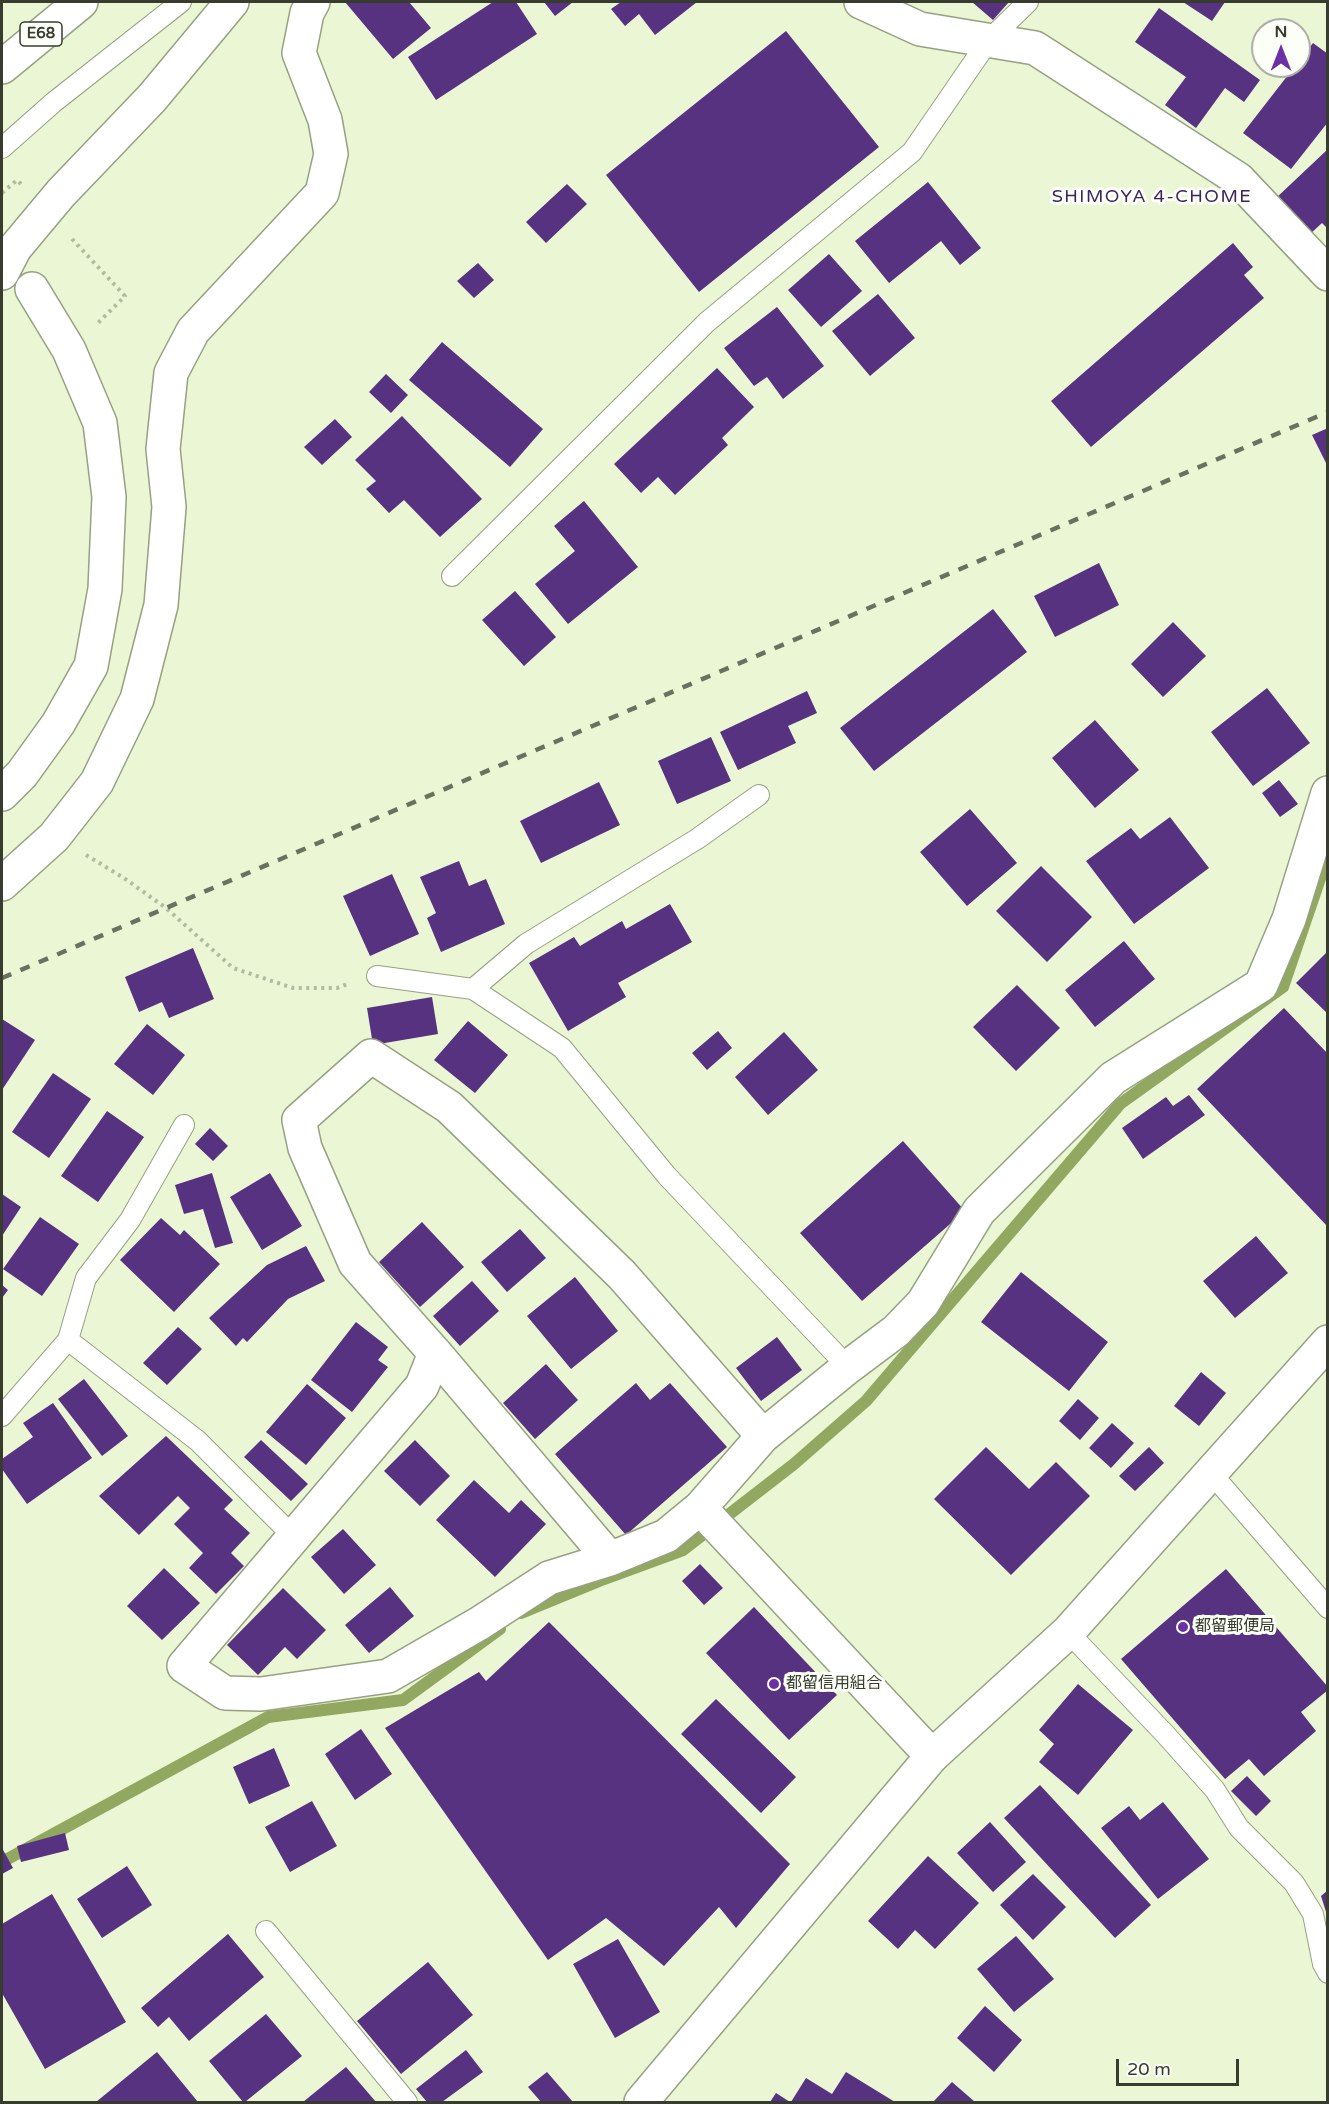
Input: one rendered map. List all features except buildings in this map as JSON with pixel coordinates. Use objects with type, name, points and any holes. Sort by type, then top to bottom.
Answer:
[{"type":"main road","name":"E68","points":[[2,67],[81,2]]},
{"type":"main road","points":[[2,273],[15,248],[62,193],[152,98],[232,2]]},
{"type":"main road","points":[[2,884],[54,837],[97,782],[137,699],[161,604],[169,507],[163,449],[171,372],[193,331],[322,193],[331,154],[325,120],[299,53],[307,13],[313,2]]},
{"type":"main road","points":[[861,2],[920,29],[1035,48],[1238,179],[1328,274]]},
{"type":"main road","points":[[2,794],[22,774],[58,724],[91,666],[105,590],[109,497],[100,423],[69,350],[32,290]]},
{"type":"main road","points":[[435,1353],[422,1386],[184,1666],[225,1693],[261,1694],[388,1676],[480,1623],[549,1578],[609,1559],[666,1536],[700,1508],[763,1436],[848,1367],[896,1332],[923,1303],[979,1211],[1113,1078],[1261,985],[1289,919],[1328,794]]},
{"type":"main road","points":[[609,1559],[435,1353],[355,1263],[305,1148],[299,1120],[370,1056],[449,1107],[622,1275],[763,1436]]},
{"type":"main road","points":[[648,2100],[932,1756],[1068,1632],[1328,1342]]},
{"type":"main road","points":[[700,1508],[932,1756]]},
{"type":"lane","points":[[2,148],[54,102],[181,2]]},
{"type":"lane","points":[[452,576],[707,322],[912,152],[989,40],[1028,2]]},
{"type":"lane","points":[[473,989],[526,944],[697,839],[759,795]]},
{"type":"lane","points":[[377,976],[473,989],[562,1048],[667,1176],[848,1367]]},
{"type":"lane","points":[[2,1416],[68,1340],[86,1278],[130,1220],[184,1125]]},
{"type":"lane","points":[[68,1340],[198,1441],[294,1537]]},
{"type":"lane","points":[[1211,1473],[1328,1608]]},
{"type":"lane","points":[[1068,1632],[1208,1782],[1239,1828],[1294,1883],[1313,1914],[1323,1964],[1328,1973]]},
{"type":"lane","points":[[266,1931],[407,2103]]},
{"type":"path","points":[[2,194],[17,180]]},
{"type":"path","points":[[69,237],[125,296]]},
{"type":"path","points":[[54,837],[124,878],[166,908],[232,968],[293,988],[337,988],[377,976]]},
{"type":"waterway","points":[[521,1613],[683,1550],[794,1464],[866,1401],[1120,1104],[1283,987],[1328,855]]},
{"type":"waterway","points":[[2,1862],[268,1717],[403,1700],[500,1629]]},
{"type":"railway","points":[[2,978],[1328,412]]},
{"type":"place","name":"都留郵便局","points":[[1183,1627]]},
{"type":"place","name":"都留信用組合","points":[[774,1684]]},
{"type":"district","name":"SHIMOYA 4-CHOME","points":[[1152,197]]}]
